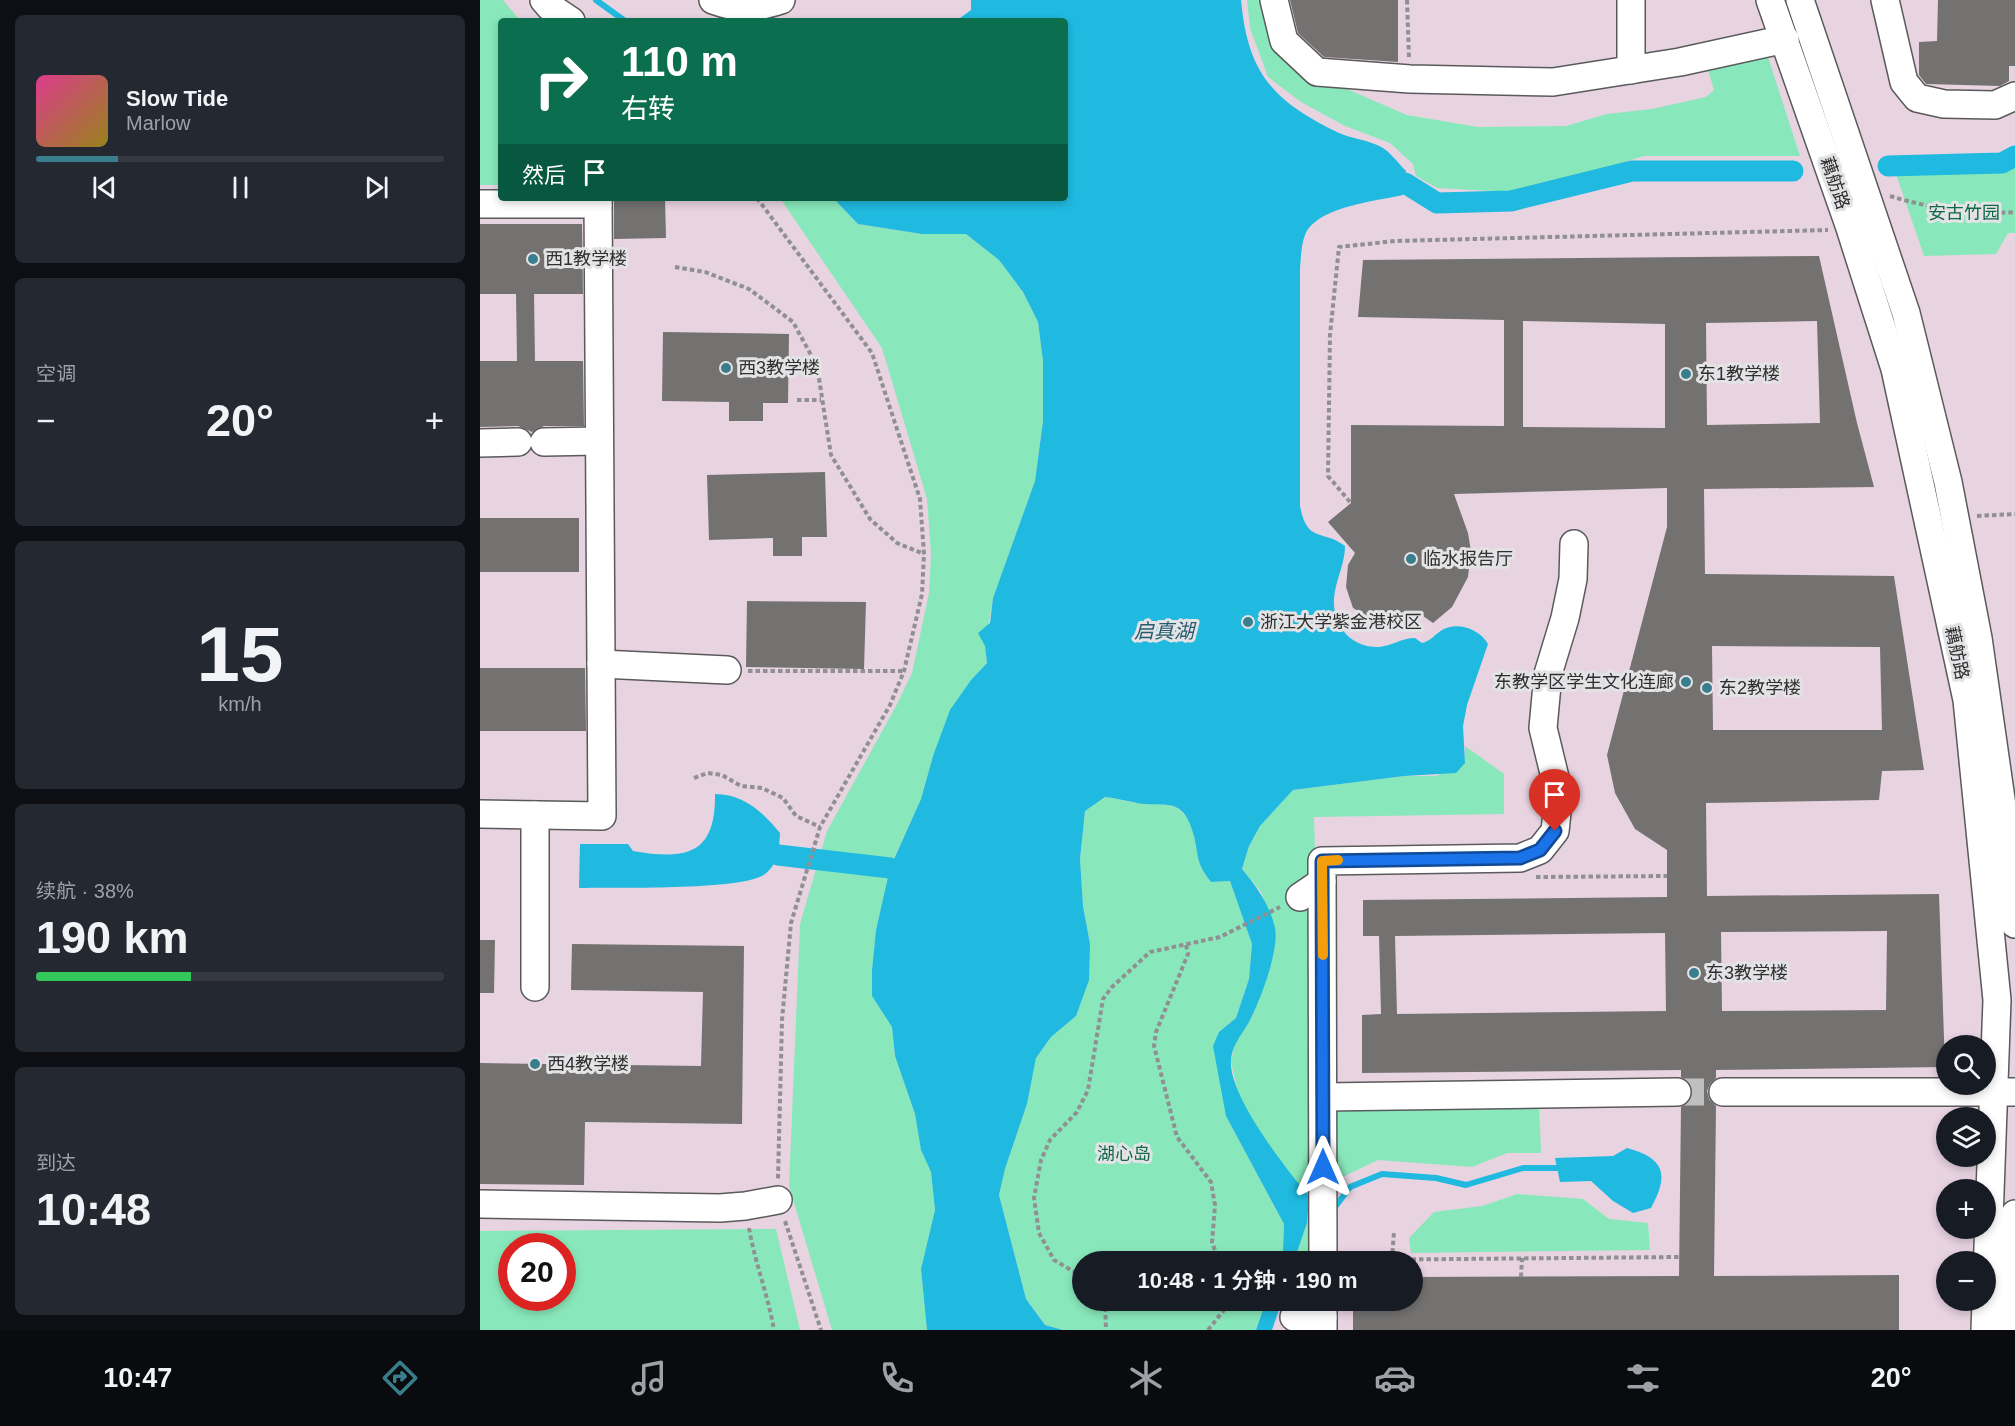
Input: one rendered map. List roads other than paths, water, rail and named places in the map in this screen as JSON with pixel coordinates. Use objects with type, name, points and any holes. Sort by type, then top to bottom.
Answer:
[{"type":"street","points":[[543,0],[566,18]]},
{"type":"street","points":[[713,0],[730,6],[755,9],[781,0]]},
{"type":"street","points":[[1274,0],[1284,41],[1317,72],[1410,79],[1553,82],[1680,62],[1785,39]]},
{"type":"street","points":[[1631,0],[1631,70]]},
{"type":"street","name":"藕舫路","points":[[1770,0],[1849,225],[1895,369],[1967,700],[2005,1092],[1985,1330]]},
{"type":"street","name":"藕舫路","points":[[1800,0],[1906,313],[1948,482],[1978,638],[2004,820],[2015,924]]},
{"type":"street","points":[[1885,0],[1904,82],[1917,98],[1944,104],[1995,105],[2015,96]]},
{"type":"street","points":[[480,204],[598,201],[602,816],[480,814]]},
{"type":"street","points":[[480,443],[599,441]]},
{"type":"street","points":[[1323,1251],[1322,861],[1520,858],[1540,850],[1555,831],[1559,794],[1543,728],[1548,674],[1565,618],[1573,579],[1574,544]]},
{"type":"street","points":[[601,664],[727,670]]},
{"type":"street","points":[[535,815],[535,987]]},
{"type":"street","points":[[1300,897],[1322,882]]},
{"type":"street","points":[[1323,1097],[1677,1092]]},
{"type":"street","points":[[1723,1092],[2005,1092]]},
{"type":"street","points":[[480,1204],[745,1206],[778,1200]]},
{"type":"street","points":[[2009,1330],[2015,1214]]},
{"type":"street","points":[[1294,1317],[1323,1316]]},
{"type":"water","name":"启真湖","points":[[971,0],[1241,0],[1250,48],[1268,82],[1281,96],[1297,109],[1339,133],[1383,148],[1406,171],[1403,195],[1363,203],[1334,212],[1311,225],[1305,235],[1300,268],[1300,506],[1303,518],[1312,531],[1345,546],[1334,602],[1338,622],[1350,638],[1358,643],[1379,647],[1410,638],[1415,638],[1422,643],[1442,630],[1454,626],[1468,628],[1480,634],[1488,644],[1467,705],[1463,726],[1465,763],[1456,773],[1404,776],[1293,790],[1260,826],[1249,846],[1242,869],[1266,904],[1273,920],[1276,937],[1269,972],[1252,1016],[1232,1053],[1231,1060],[1233,1075],[1248,1111],[1260,1131],[1309,1196],[1307,1223],[1297,1251],[1283,1251],[1284,1224],[1226,1116],[1213,1046],[1219,1032],[1236,1018],[1249,979],[1252,944],[1230,881],[1211,882],[1199,860],[1190,823],[1185,814],[1173,806],[1105,797],[1085,811],[1080,859],[1083,906],[1090,944],[1089,980],[1076,1016],[1051,1037],[1036,1058],[1027,1104],[1005,1169],[999,1195],[1026,1299],[1045,1325],[1063,1330],[927,1330],[921,1269],[935,1210],[931,1172],[921,1150],[915,1114],[895,1056],[892,1027],[872,996],[876,930],[890,868],[921,799],[933,756],[950,710],[971,680],[987,663],[985,646],[978,633],[990,623],[993,598],[1035,481],[1043,421],[1043,361],[1038,322],[1023,292],[999,260],[966,234],[922,234],[858,224],[836,201],[1068,201],[1068,18],[960,18],[971,10]]},
{"type":"water","points":[[715,794],[735,797],[752,806],[780,833],[776,860],[765,874],[752,879],[705,886],[579,888],[580,844],[628,844],[633,851],[668,855],[694,849],[703,842],[710,830],[714,815]]},
{"type":"water","points":[[1627,1148],[1649,1157],[1660,1169],[1662,1177],[1660,1186],[1651,1208],[1633,1213],[1613,1201],[1591,1181],[1560,1182],[1555,1158],[1613,1156]]},
{"type":"water","points":[[1263,1311],[1279,1311],[1272,1330],[1256,1330]]},
{"type":"waterway","points":[[596,0],[621,18]]},
{"type":"waterway","points":[[1888,166],[2002,163],[2015,156]]},
{"type":"waterway","points":[[1405,183],[1437,203],[1511,201],[1632,171],[1793,171]]},
{"type":"waterway","points":[[778,855],[890,868]]},
{"type":"waterway","points":[[1332,1211],[1350,1187],[1382,1174],[1436,1178],[1466,1185],[1523,1168],[1557,1168]]},
{"type":"tunnel","points":[[1677,1092],[1723,1092]]},
{"type":"place","name":"西1教学楼","points":[[533,259]]},
{"type":"place","name":"西3教学楼","points":[[726,368]]},
{"type":"place","name":"东1教学楼","points":[[1686,374]]},
{"type":"place","name":"临水报告厅","points":[[1411,559]]},
{"type":"place","name":"浙江大学紫金港校区","points":[[1248,622]]},
{"type":"place","name":"东教学区学生文化连廊","points":[[1686,682]]},
{"type":"place","name":"东2教学楼","points":[[1707,688]]},
{"type":"place","name":"东3教学楼","points":[[1694,973]]},
{"type":"place","name":"西4教学楼","points":[[535,1064]]},
{"type":"park label","name":"安古竹园","points":[[1964,213]]},
{"type":"park label","name":"湖心岛","points":[[1124,1154]]}]
